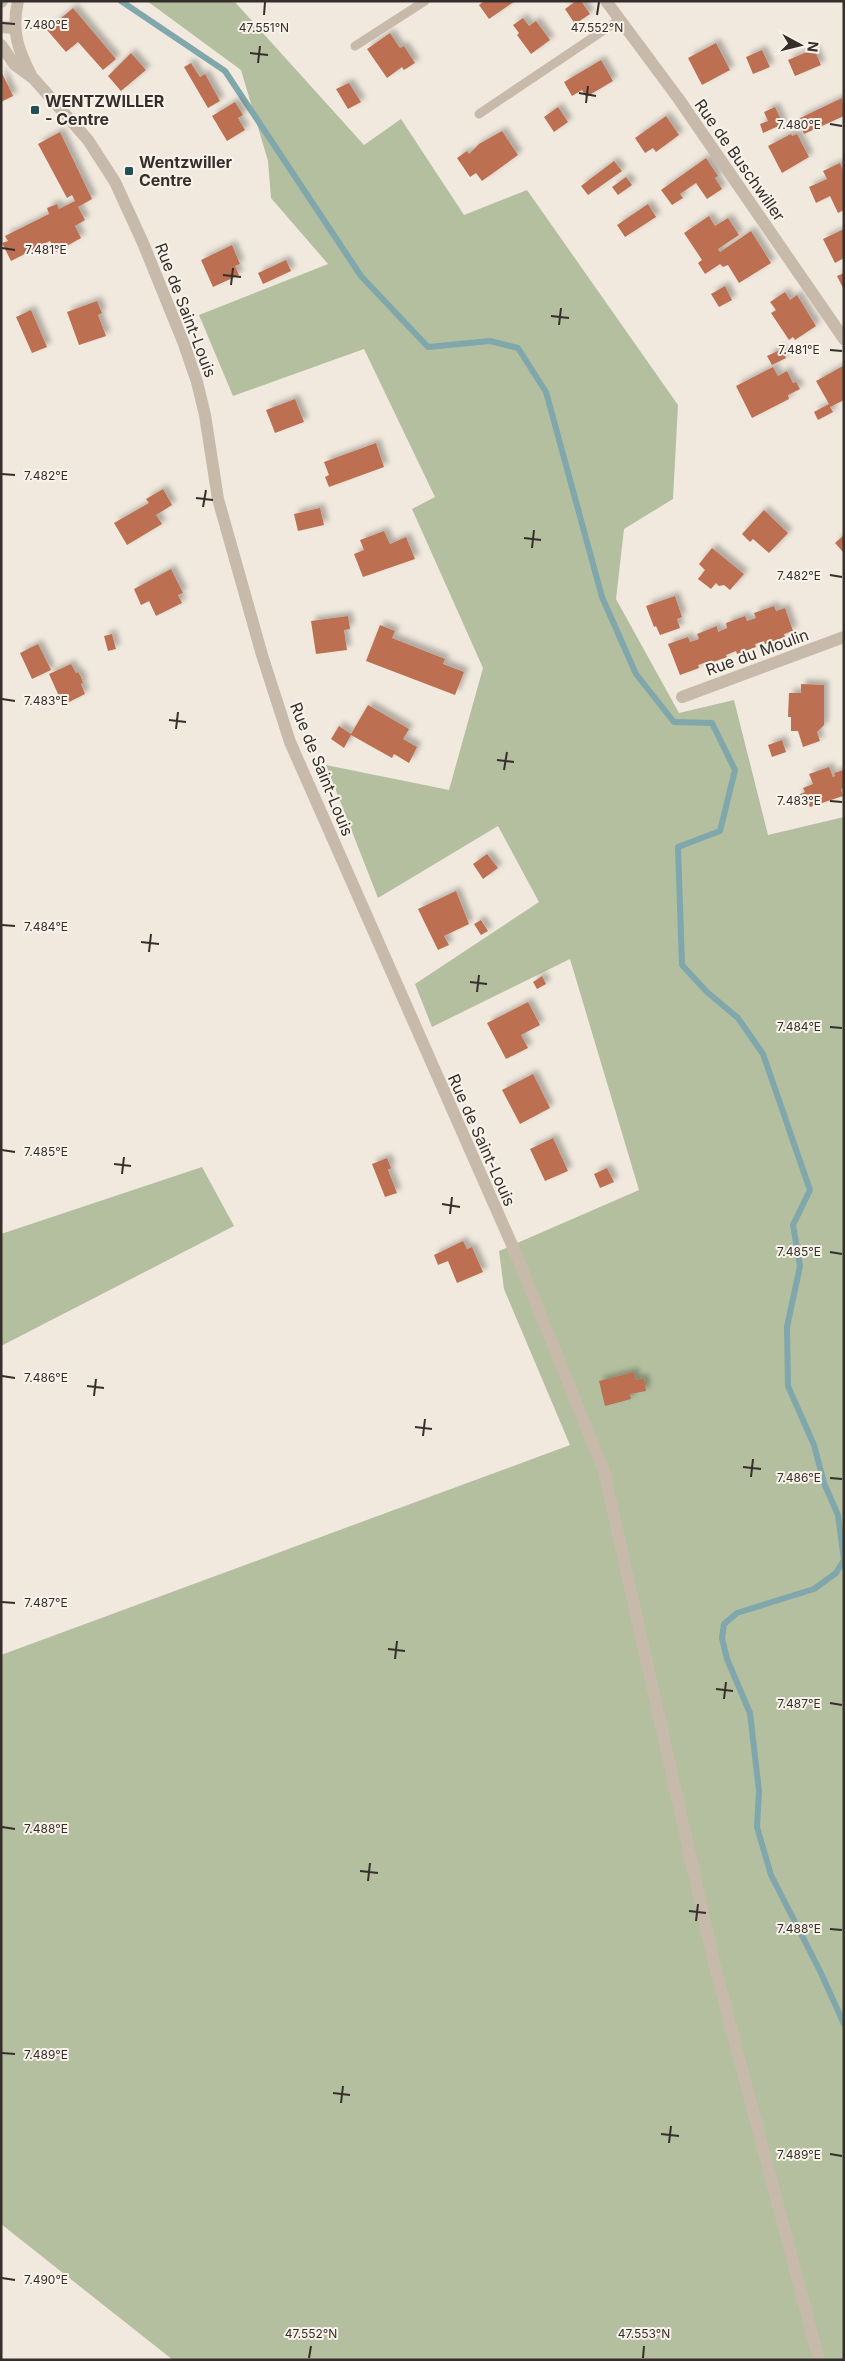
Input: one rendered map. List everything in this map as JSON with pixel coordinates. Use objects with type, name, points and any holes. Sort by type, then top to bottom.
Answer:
[{"type":"street","points":[[8,27],[18,1]]},
{"type":"street","name":"Rue de Buschwiller","points":[[606,1],[678,98],[842,334]]},
{"type":"street","name":"Rue de Saint-Louis","points":[[8,27],[34,79],[83,134],[102,160],[126,204],[166,298],[197,382],[205,415],[218,499],[262,655],[290,742],[524,1272],[604,1471],[715,1967],[819,2360]]},
{"type":"street","name":"Rue de Saint-Louis","points":[[1,46],[14,66],[34,79]]},
{"type":"street","name":"Rue du Moulin","points":[[682,697],[844,637]]},
{"type":"lane","points":[[355,46],[425,1]]},
{"type":"lane","points":[[479,114],[619,20]]},
{"type":"green space","points":[[147,1],[234,1],[364,145],[401,119],[464,215],[527,190],[678,405],[673,499],[624,529],[616,599],[679,713],[734,700],[768,835],[844,817],[844,2360],[173,2360],[1,2224],[1,1655],[570,1445],[504,1289],[499,1251],[639,1190],[570,959],[432,1027],[415,984],[539,902],[498,826],[378,898],[326,765],[449,790],[483,668],[412,509],[435,497],[364,349],[233,396],[199,315],[328,264],[271,198],[268,161],[241,70]]},
{"type":"green space","points":[[202,1167],[234,1226],[1,1346],[1,1234]]},
{"type":"building","points":[[484,1],[515,1],[489,19],[479,5]]},
{"type":"building","points":[[576,1],[581,1],[590,14],[575,24],[565,9]]},
{"type":"building","points":[[73,8],[116,59],[103,70],[78,42],[66,52],[47,30]]},
{"type":"building","points":[[523,18],[529,26],[536,21],[550,40],[531,54],[517,35],[519,33],[513,25]]},
{"type":"building","points":[[390,33],[400,48],[404,46],[415,63],[404,70],[402,67],[387,78],[367,49]]},
{"type":"building","points":[[716,43],[730,70],[702,85],[688,58]]},
{"type":"building","points":[[814,49],[821,65],[795,76],[788,60]]},
{"type":"building","points":[[762,50],[770,67],[753,74],[746,57]]},
{"type":"building","points":[[131,53],[146,70],[121,91],[108,76]]},
{"type":"building","points":[[601,60],[613,81],[586,97],[582,90],[572,96],[564,82]]},
{"type":"building","points":[[191,63],[200,77],[205,74],[220,101],[208,108],[184,67]]},
{"type":"building","points":[[1,71],[13,96],[1,102]]},
{"type":"building","points":[[349,83],[361,102],[348,109],[336,89]]},
{"type":"building","points":[[842,98],[844,116],[804,134],[798,119]]},
{"type":"building","points":[[235,102],[243,115],[238,118],[245,130],[227,141],[212,116]]},
{"type":"building","points":[[558,107],[568,122],[554,132],[544,117]]},
{"type":"building","points":[[775,107],[783,124],[763,133],[760,124],[768,121],[764,112]]},
{"type":"building","points":[[666,116],[679,135],[656,152],[653,148],[645,153],[635,138]]},
{"type":"building","points":[[502,131],[518,155],[482,181],[476,173],[470,177],[457,158],[467,151],[469,154],[479,144]]},
{"type":"building","points":[[60,132],[92,199],[78,207],[85,220],[75,226],[81,238],[56,252],[50,241],[11,261],[2,243],[8,241],[5,236],[49,214],[47,208],[57,204],[59,209],[75,201],[72,195],[67,198],[38,144]]},
{"type":"building","points":[[791,134],[792,136],[797,134],[809,157],[782,173],[768,146]]},
{"type":"building","points":[[706,158],[718,176],[715,178],[722,189],[707,199],[696,183],[680,194],[683,198],[672,205],[661,190]]},
{"type":"building","points":[[614,161],[622,171],[588,195],[581,186]]},
{"type":"building","points":[[840,163],[844,172],[844,210],[838,213],[830,196],[816,203],[809,187],[827,179],[823,171]]},
{"type":"building","points":[[626,177],[632,185],[618,195],[612,187]]},
{"type":"building","points":[[648,204],[656,217],[625,237],[617,225]]},
{"type":"building","points":[[709,216],[715,226],[728,218],[739,235],[718,249],[720,252],[751,231],[771,263],[739,283],[728,265],[723,267],[720,264],[705,274],[698,263],[702,260],[684,233]]},
{"type":"building","points":[[844,229],[844,258],[835,263],[823,239]]},
{"type":"building","points":[[232,245],[240,264],[235,266],[239,275],[213,287],[201,260]]},
{"type":"building","points":[[286,260],[291,271],[263,284],[258,273]]},
{"type":"building","points":[[844,273],[844,290],[837,276]]},
{"type":"building","points":[[725,286],[732,300],[719,307],[711,294]]},
{"type":"building","points":[[785,292],[790,300],[797,295],[816,326],[795,340],[793,337],[789,340],[771,313],[776,310],[770,302]]},
{"type":"building","points":[[97,301],[102,313],[98,315],[106,336],[79,345],[67,312]]},
{"type":"building","points":[[31,310],[47,347],[32,353],[16,317]]},
{"type":"building","points":[[782,349],[786,358],[772,365],[767,356]]},
{"type":"building","points":[[843,366],[844,400],[830,407],[833,412],[818,420],[814,412],[829,404],[816,381]]},
{"type":"building","points":[[773,367],[778,376],[787,371],[793,383],[796,382],[800,389],[788,395],[789,399],[752,418],[736,386]]},
{"type":"building","points":[[295,399],[304,422],[275,433],[266,410]]},
{"type":"building","points":[[376,443],[384,467],[329,487],[325,477],[329,475],[324,462]]},
{"type":"building","points":[[163,489],[172,505],[156,515],[162,524],[127,545],[114,523],[149,503],[146,499]]},
{"type":"building","points":[[320,508],[324,525],[298,531],[294,514]]},
{"type":"building","points":[[764,510],[788,533],[769,553],[753,539],[750,542],[742,534]]},
{"type":"building","points":[[384,531],[390,544],[406,537],[415,559],[363,577],[354,554],[364,550],[360,540]]},
{"type":"building","points":[[844,535],[844,553],[835,543]]},
{"type":"building","points":[[712,548],[744,574],[730,590],[724,585],[719,586],[716,583],[711,589],[698,579],[705,570],[699,564]]},
{"type":"building","points":[[171,569],[183,593],[178,595],[182,603],[156,616],[149,601],[141,605],[134,589]]},
{"type":"building","points":[[675,596],[682,617],[677,619],[680,628],[660,635],[656,626],[654,627],[646,606]]},
{"type":"building","points":[[774,606],[776,611],[785,608],[793,631],[784,634],[785,637],[765,644],[764,641],[755,644],[756,647],[737,654],[736,651],[726,655],[727,657],[708,664],[707,662],[698,665],[699,668],[680,675],[668,644],[688,637],[690,642],[699,639],[697,634],[717,626],[718,632],[727,628],[726,623],[745,616],[747,621],[756,618],[754,613]]},
{"type":"building","points":[[348,616],[350,629],[344,630],[347,650],[316,654],[311,621]]},
{"type":"building","points":[[380,625],[395,631],[392,638],[445,659],[443,664],[464,672],[455,695],[366,661]]},
{"type":"building","points":[[112,634],[116,649],[108,651],[104,636]]},
{"type":"building","points":[[38,644],[51,670],[32,679],[20,653]]},
{"type":"building","points":[[71,664],[76,673],[78,672],[81,677],[83,683],[81,684],[85,694],[63,705],[49,674]]},
{"type":"building","points":[[801,684],[824,685],[824,725],[817,732],[820,741],[803,747],[798,731],[791,731],[791,717],[788,717],[789,693],[801,693]]},
{"type":"building","points":[[368,705],[409,729],[403,739],[417,747],[409,763],[394,754],[392,758],[351,735],[344,748],[331,739],[339,726],[351,734]]},
{"type":"building","points":[[782,740],[786,752],[772,757],[768,745]]},
{"type":"building","points":[[829,767],[833,777],[835,776],[834,773],[844,770],[844,788],[841,789],[843,796],[810,807],[808,803],[802,805],[798,795],[805,792],[803,788],[813,784],[809,774]]},
{"type":"building","points":[[487,854],[498,868],[483,879],[473,864]]},
{"type":"building","points":[[456,891],[469,924],[444,936],[449,945],[438,950],[418,909]]},
{"type":"building","points":[[481,920],[488,931],[481,935],[474,924]]},
{"type":"building","points":[[542,976],[546,984],[537,989],[533,982]]},
{"type":"building","points":[[528,1002],[540,1025],[521,1035],[528,1048],[506,1059],[487,1023]]},
{"type":"building","points":[[533,1074],[550,1108],[520,1124],[502,1090]]},
{"type":"building","points":[[553,1138],[568,1171],[545,1181],[530,1149]]},
{"type":"building","points":[[387,1158],[391,1168],[388,1170],[397,1193],[385,1197],[372,1164]]},
{"type":"building","points":[[607,1168],[614,1182],[600,1188],[594,1174]]},
{"type":"building","points":[[463,1241],[467,1249],[472,1247],[483,1272],[457,1283],[448,1261],[438,1265],[434,1255]]},
{"type":"building","points":[[634,1372],[636,1380],[644,1378],[646,1391],[630,1394],[631,1399],[605,1406],[599,1381]]},
{"type":"waterway","points":[[121,1],[225,71],[361,276],[428,347],[490,341],[518,348],[546,392],[602,597],[636,674],[674,722],[712,723],[735,770],[720,831],[678,847],[682,965],[707,992],[738,1018],[763,1054],[810,1190],[793,1225],[800,1266],[787,1327],[788,1386],[814,1445],[824,1483],[838,1515],[844,1560],[836,1573],[814,1589],[737,1613],[724,1624],[722,1638],[727,1659],[750,1713],[759,1791],[757,1827],[771,1875],[820,1971],[844,2024]]},
{"type":"place","name":"WENTZWILLER - Centre","points":[[35,110]]},
{"type":"place","name":"Wentzwiller Centre","points":[[129,171]]}]
